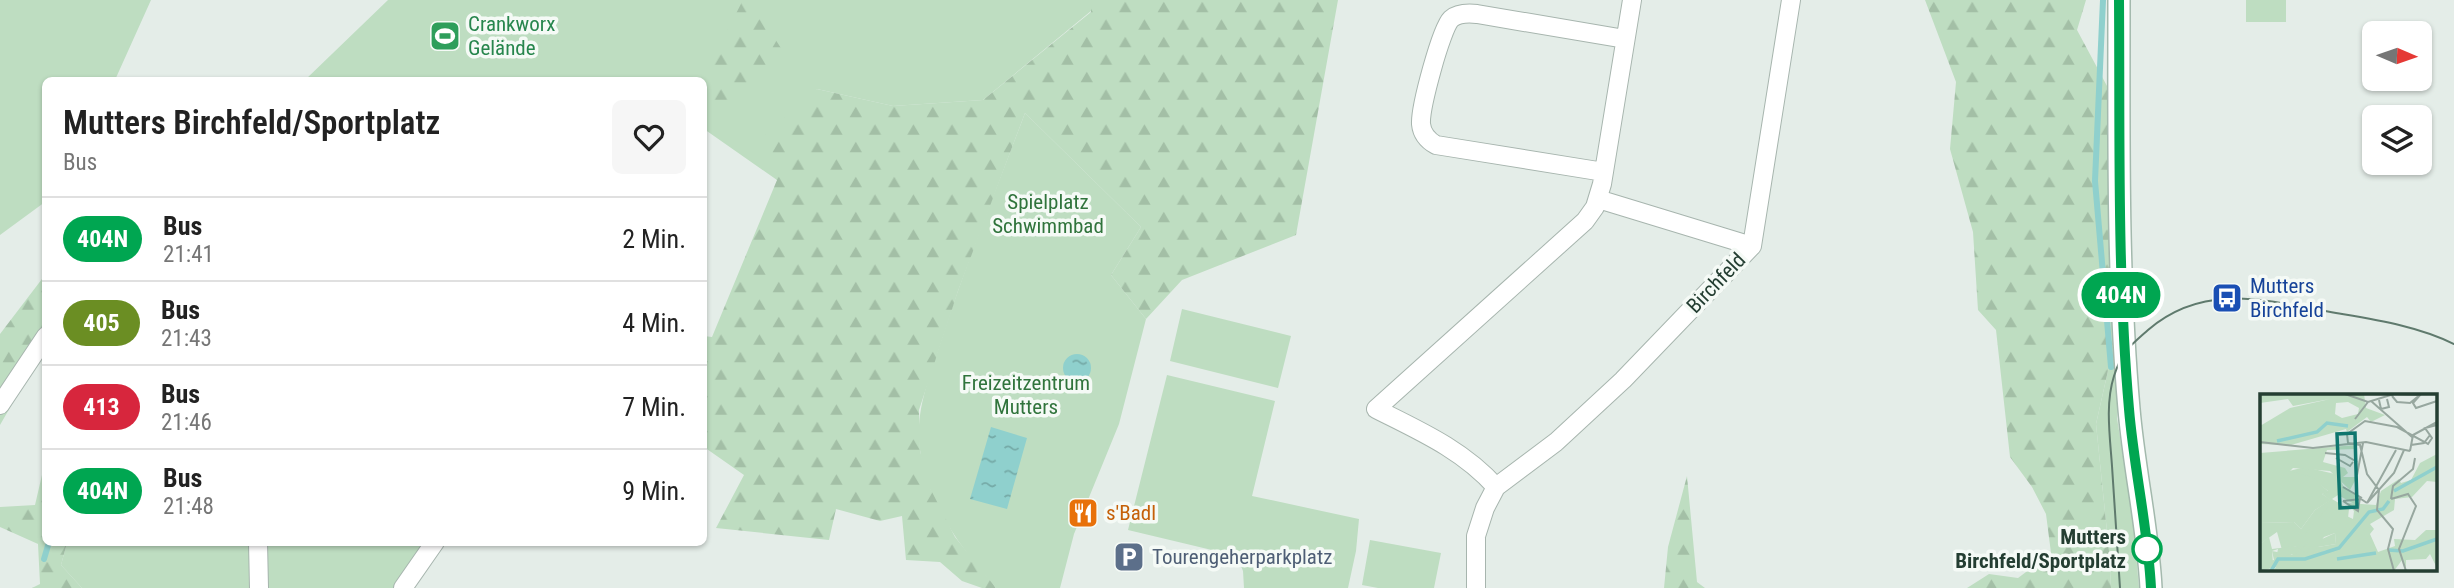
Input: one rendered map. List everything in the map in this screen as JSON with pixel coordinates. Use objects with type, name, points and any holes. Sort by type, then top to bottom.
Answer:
[{"type":"main road","points":[[2119,0],[2119,273],[2129,410],[2151,588]]},
{"type":"street","points":[[1496,486],[1478,467],[1444,443],[1376,409],[1585,221],[1598,200],[1604,172],[1632,0]]},
{"type":"street","name":"Birchfeld","points":[[1476,588],[1476,536],[1496,486],[1556,442],[1623,380],[1752,246],[1791,0]]},
{"type":"street","points":[[1604,172],[1436,145],[1423,133],[1422,109],[1443,34],[1452,18],[1460,15],[1477,14],[1625,39]]},
{"type":"street","points":[[1598,200],[1752,246]]},
{"type":"street","points":[[0,405],[42,341]]},
{"type":"street","points":[[258,546],[258,588]]},
{"type":"street","points":[[403,588],[432,546]]},
{"type":"green space","points":[[0,0],[151,0],[116,77],[42,77],[42,204],[0,235]]},
{"type":"green space","points":[[388,0],[1091,0],[1091,11],[983,100],[893,106],[817,89],[777,180],[707,131],[707,77],[308,77]]},
{"type":"green space","points":[[743,0],[750,0],[788,59],[743,106],[707,102],[710,64]]},
{"type":"green space","points":[[1091,0],[1338,0],[1296,235],[1182,280],[1146,319],[1111,275],[1141,227],[1025,113],[958,291],[919,410],[920,451],[931,490],[955,537],[996,588],[982,588],[962,581],[940,562],[906,560],[902,516],[880,521],[836,509],[829,540],[716,528],[744,475],[707,449],[707,336],[712,337],[777,180],[753,146],[817,89],[893,106],[983,100],[1091,12]]},
{"type":"green space","points":[[1925,0],[2086,0],[2077,30],[2107,86],[2114,344],[2096,424],[2111,588],[1967,588],[1989,574],[2018,578],[2051,553],[2046,514],[2032,487],[2010,457],[1996,330],[1978,310],[1973,232],[1950,149],[1956,82]]},
{"type":"green space","points":[[2246,0],[2286,0],[2286,22],[2246,22]]},
{"type":"green space","name":"Freizeitzentrum Mutters","points":[[1025,113],[1141,227],[1111,275],[1146,319],[1119,424],[1074,534],[1060,588],[996,588],[959,542],[938,507],[924,470],[920,450],[922,405],[934,361]]},
{"type":"green space","points":[[42,279],[42,355],[0,425],[0,334]]},
{"type":"green space","points":[[1182,309],[1291,336],[1278,388],[1170,361]]},
{"type":"green space","points":[[2114,344],[2120,387],[2117,418],[2133,520],[2139,588],[2111,588],[2096,424]]},
{"type":"green space","points":[[1167,375],[1275,401],[1252,496],[1359,519],[1348,588],[1244,588],[1243,571],[1237,556],[1128,530]]},
{"type":"green space","points":[[42,475],[42,546],[66,546],[61,565],[82,588],[32,588],[40,584],[38,544],[0,527],[0,507],[35,505]]},
{"type":"green space","points":[[1687,476],[1697,582],[1705,588],[1664,588],[1668,547]]},
{"type":"green space","points":[[1370,540],[1441,553],[1434,588],[1378,588],[1362,585]]},
{"type":"green space","points":[[66,546],[436,546],[404,588],[82,588],[61,565]]},
{"type":"water","points":[[1077,354],[1087,358],[1091,368],[1087,378],[1077,382],[1067,378],[1063,368],[1067,358]]},
{"type":"water","points":[[991,427],[1027,438],[1007,509],[970,499]]},
{"type":"waterway","points":[[2103,0],[2095,181],[2111,367]]},
{"type":"waterway","points":[[44,559],[48,546]]},
{"type":"tram line","points":[[2120,588],[2109,432],[2111,387],[2120,361],[2131,345],[2148,330],[2170,315],[2192,305],[2215,300],[2262,300],[2382,321],[2411,328],[2454,344]]},
{"type":"bus line","name":"404N","points":[[2119,0],[2119,273],[2129,410],[2151,588]]},
{"type":"place","name":"Crankworx Gelände","points":[[445,36]]},
{"type":"place","name":"Mutters Birchfeld","points":[[2227,298]]},
{"type":"place","name":"s'Badl","points":[[1083,513]]},
{"type":"place","name":"Mutters Birchfeld/Sportplatz","points":[[2147,549]]},
{"type":"place","name":"Tourengeherparkplatz","points":[[1129,557]]},
{"type":"park label","name":"Spielplatz Schwimmbad","points":[[1048,214]]}]
